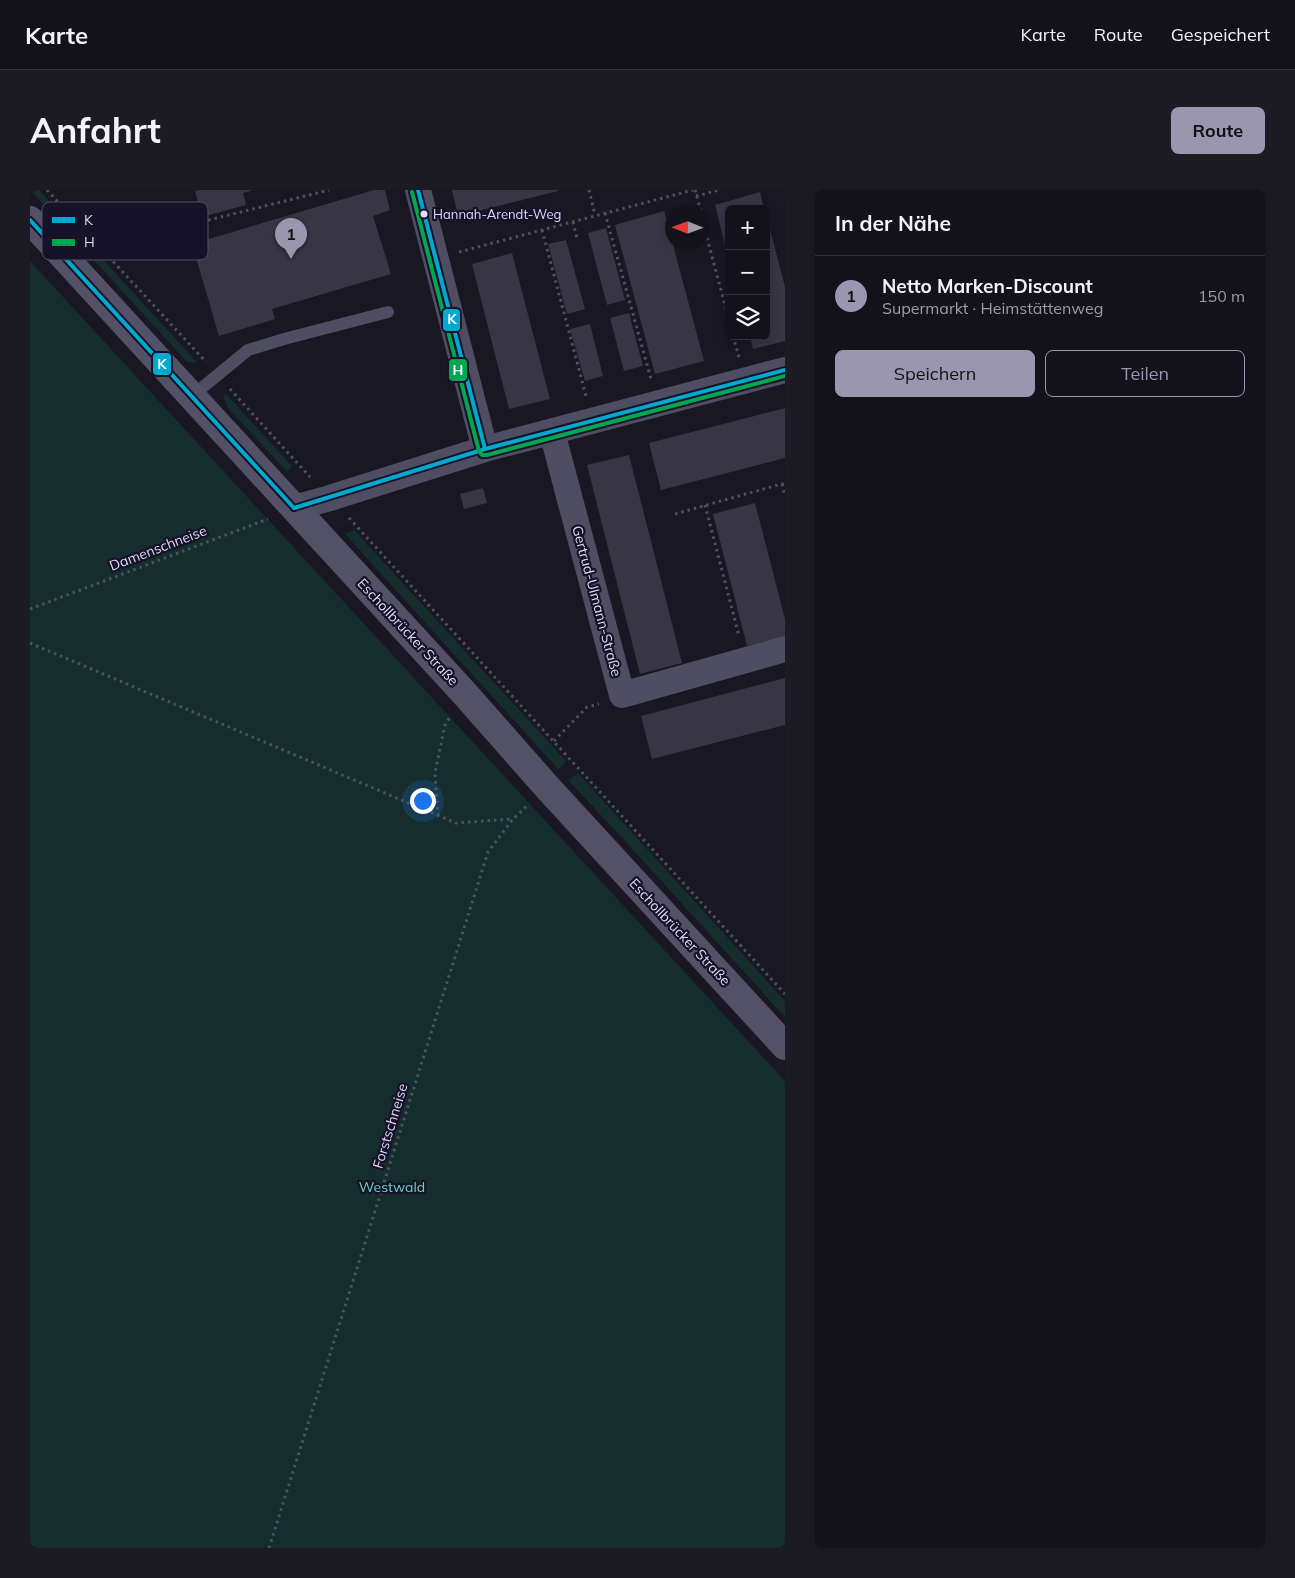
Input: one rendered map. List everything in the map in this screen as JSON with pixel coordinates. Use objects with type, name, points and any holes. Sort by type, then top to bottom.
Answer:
[{"type":"main road","name":"Eschollbrücker Straße","points":[[30,220],[42,233]]},
{"type":"main road","name":"Eschollbrücker Straße","points":[[67,260],[785,1046]]},
{"type":"street","points":[[418,190],[485,449]]},
{"type":"street","points":[[294,508],[485,449],[785,370]]},
{"type":"street","name":"Gertrud-Ulmann-Straße","points":[[552,432],[622,695],[785,649]]},
{"type":"lane","points":[[192,396],[248,350],[388,312]]},
{"type":"path","points":[[208,221],[329,190]]},
{"type":"path","points":[[589,190],[595,215]]},
{"type":"path","points":[[436,259],[694,190],[699,205]]},
{"type":"path","points":[[696,196],[719,190]]},
{"type":"path","points":[[605,213],[658,403]]},
{"type":"path","points":[[573,222],[577,238]]},
{"type":"path","points":[[542,230],[593,420]]},
{"type":"path","points":[[710,249],[725,305]]},
{"type":"path","points":[[675,514],[783,484],[785,496]]},
{"type":"path","points":[[705,505],[746,660]]},
{"type":"path","name":"Damenschneise","points":[[30,608],[294,508]]},
{"type":"path","points":[[30,643],[456,824],[513,819]]},
{"type":"path","points":[[438,816],[434,774],[445,724],[465,694]]},
{"type":"path","points":[[554,741],[587,708],[612,701],[622,695]]},
{"type":"path","points":[[574,763],[785,994]]},
{"type":"path","name":"Forstschneise","points":[[269,1548],[488,852],[513,819],[547,787]]},
{"type":"green space","points":[[30,190],[39,190],[50,202],[42,203]]},
{"type":"green space","points":[[94,260],[103,260],[196,361],[194,363],[186,361]]},
{"type":"green space","name":"Westwald","points":[[30,261],[785,1081],[785,1548],[30,1548]]},
{"type":"green space","points":[[225,393],[292,466],[287,472],[228,408],[224,399]]},
{"type":"green space","points":[[354,530],[566,761],[563,766],[558,769],[345,534]]},
{"type":"green space","points":[[578,773],[785,1001],[785,1017],[568,780]]},
{"type":"building","points":[[251,190],[243,193],[246,205],[208,215],[208,202],[198,202],[195,191]]},
{"type":"building","points":[[374,190],[385,190],[390,210],[373,216],[391,274],[272,309],[275,319],[219,336],[197,260],[208,260],[208,239]]},
{"type":"building","points":[[452,190],[558,190],[558,191],[458,216]]},
{"type":"building","points":[[760,192],[763,205],[725,205],[725,244],[715,205]]},
{"type":"building","points":[[664,211],[665,250],[674,250],[704,361],[655,374],[615,225]]},
{"type":"building","points":[[606,228],[625,300],[607,305],[588,233]]},
{"type":"building","points":[[770,230],[785,287],[785,341],[753,349],[751,340],[770,340]]},
{"type":"building","points":[[566,240],[585,309],[567,314],[548,244]]},
{"type":"building","points":[[512,253],[550,399],[509,409],[472,264]]},
{"type":"building","points":[[629,313],[643,366],[624,371],[610,318]]},
{"type":"building","points":[[590,324],[603,376],[585,381],[570,329]]},
{"type":"building","points":[[785,408],[785,458],[661,490],[649,443]]},
{"type":"building","points":[[629,455],[682,663],[640,674],[587,465]]},
{"type":"building","points":[[483,488],[487,503],[464,509],[460,494]]},
{"type":"building","points":[[755,503],[785,619],[785,636],[747,646],[713,514]]},
{"type":"building","points":[[785,678],[785,725],[652,759],[641,716]]},
{"type":"transit line","name":"K","points":[[418,190],[485,449]]},
{"type":"transit line","name":"H","points":[[412,192],[479,451],[482,455],[785,376]]},
{"type":"transit line","name":"K","points":[[30,220],[42,233]]},
{"type":"transit line","name":"K","points":[[67,260],[294,508]]},
{"type":"transit line","name":"K","points":[[294,508],[485,449],[785,370]]},
{"type":"place","name":"Hannah-Arendt-Weg","points":[[424,214]]},
{"type":"place","name":"Netto Marken-Discount","points":[[291,259]]}]
